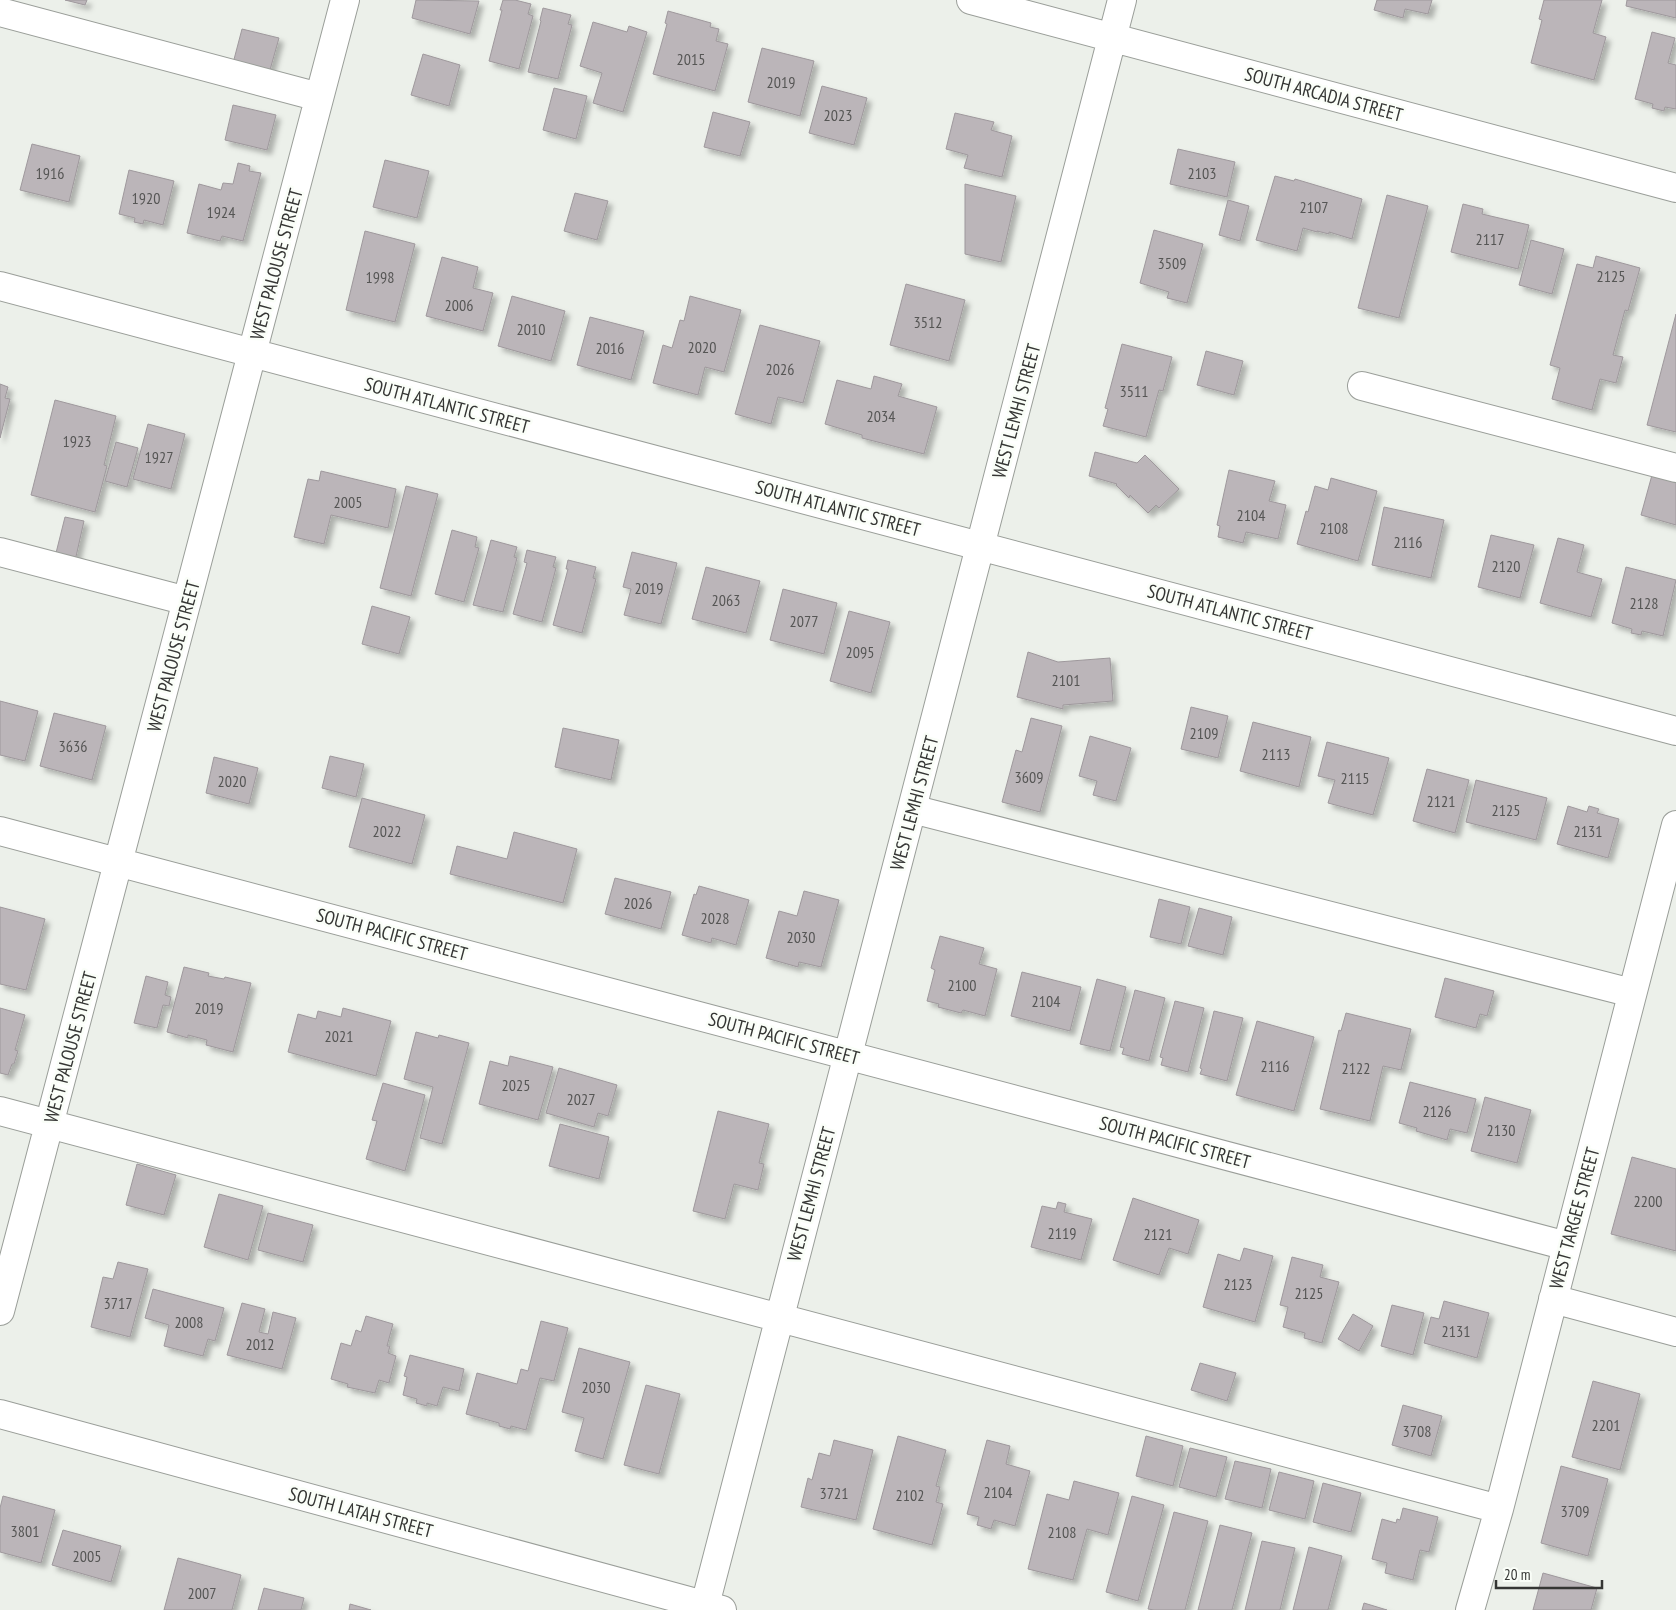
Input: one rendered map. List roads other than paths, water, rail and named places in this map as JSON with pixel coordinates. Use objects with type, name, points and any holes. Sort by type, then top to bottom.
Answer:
[{"type":"street","name":"WEST PALOUSE STREET","points":[[0,1311],[345,0]]},
{"type":"street","name":"SOUTH ARCADIA STREET","points":[[972,0],[1676,188]]},
{"type":"street","name":"WEST LEMHI STREET","points":[[714,1608],[779,1318],[1122,0]]},
{"type":"street","points":[[0,12],[320,97]]},
{"type":"street","name":"SOUTH ATLANTIC STREET","points":[[0,286],[1676,731]]},
{"type":"street","points":[[1362,386],[1676,468]]},
{"type":"street","points":[[0,552],[187,601]]},
{"type":"street","points":[[912,809],[1632,993]]},
{"type":"street","name":"WEST TARGEE STREET","points":[[1470,1610],[1499,1509],[1676,828]]},
{"type":"street","name":"SOUTH PACIFIC STREET","points":[[0,831],[1568,1246]]},
{"type":"street","points":[[0,1111],[1499,1509]]},
{"type":"street","points":[[1553,1299],[1676,1332]]},
{"type":"street","name":"SOUTH LATAH STREET","points":[[0,1414],[714,1608]]}]
